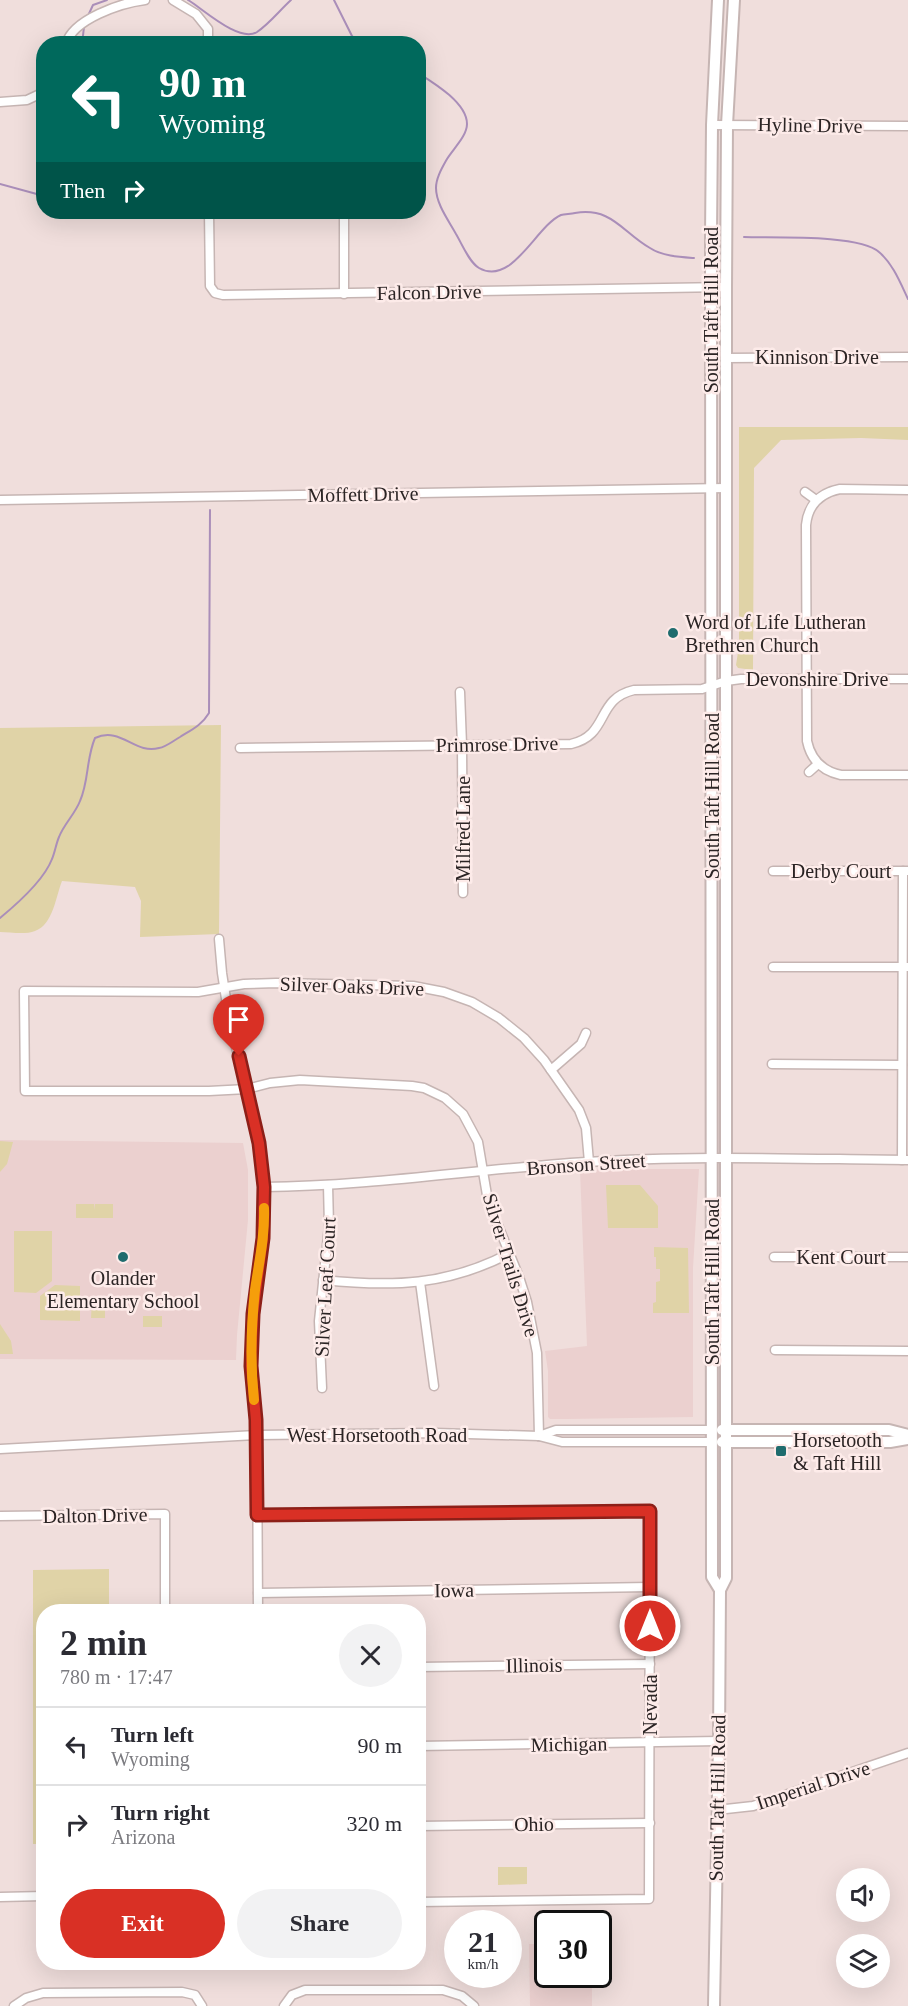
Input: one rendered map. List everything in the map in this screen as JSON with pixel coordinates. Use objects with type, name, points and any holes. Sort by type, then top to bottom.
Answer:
[{"type":"main road","name":"South Taft Hill Road","points":[[718,0],[712,125],[711,287],[712,1577],[720,1590]]},
{"type":"main road","name":"South Taft Hill Road","points":[[714,2006],[720,1590],[726,1578],[726,287],[727,125],[734,0]]},
{"type":"main road","name":"West Horsetooth Road","points":[[712,1430],[727,1436],[890,1442],[908,1437]]},
{"type":"main road","name":"West Horsetooth Road","points":[[712,1442],[727,1436]]},
{"type":"street","points":[[69,36],[74,28],[108,9],[128,2],[145,0]]},
{"type":"street","points":[[173,0],[196,14],[208,29],[208,36]]},
{"type":"street","points":[[0,102],[27,100],[36,96]]},
{"type":"street","name":"Hyline Drive","points":[[712,125],[908,126]]},
{"type":"street","name":"Falcon Drive","points":[[209,219],[210,286],[215,293],[230,296],[726,287]]},
{"type":"street","points":[[344,219],[344,294]]},
{"type":"street","name":"Kinnison Drive","points":[[726,358],[908,357]]},
{"type":"street","name":"Moffett Drive","points":[[0,500],[726,488]]},
{"type":"street","points":[[908,490],[840,489],[831,491],[816,500],[808,512],[806,525],[807,741],[813,758],[826,770],[841,775],[908,775]]},
{"type":"street","points":[[806,492],[816,500]]},
{"type":"street","name":"Devonshire Drive","points":[[726,681],[806,678],[908,679]]},
{"type":"street","name":"Primrose Drive","points":[[240,748],[579,742],[593,734],[612,700],[625,692],[702,689],[726,681]]},
{"type":"street","name":"Milfred Lane","points":[[460,692],[463,894]]},
{"type":"street","points":[[809,772],[818,764]]},
{"type":"street","name":"Derby Court","points":[[774,871],[905,871]]},
{"type":"street","points":[[905,871],[902,1065],[905,1160]]},
{"type":"street","points":[[219,939],[229,1017],[248,1089],[259,1143],[264,1187],[263,1238],[253,1314],[251,1366],[257,1435],[258,1604]]},
{"type":"street","points":[[773,967],[905,967]]},
{"type":"street","name":"Silver Oaks Drive","points":[[25,1090],[24,991],[198,992],[224,987],[276,983],[414,986],[444,992],[472,1002],[499,1018],[524,1038],[579,1110],[585,1128],[589,1162]]},
{"type":"street","points":[[550,1070],[581,1044],[586,1033]]},
{"type":"street","points":[[772,1064],[902,1065]]},
{"type":"street","name":"Silver Trails Drive","points":[[25,1090],[209,1092],[248,1089],[270,1083],[300,1080],[401,1084],[424,1088],[445,1098],[468,1121],[478,1142],[492,1214],[510,1253],[524,1294],[533,1327],[539,1376],[539,1436]]},
{"type":"street","name":"Bronson Street","points":[[264,1187],[328,1185],[589,1162],[712,1159],[905,1160]]},
{"type":"street","name":"Silver Leaf Court","points":[[322,1388],[319,1332],[329,1226],[328,1185]]},
{"type":"street","points":[[323,1281],[365,1285],[420,1282],[471,1270],[510,1253]]},
{"type":"street","name":"Kent Court","points":[[774,1257],[908,1257]]},
{"type":"street","points":[[420,1282],[434,1386]]},
{"type":"street","points":[[775,1350],[908,1351]]},
{"type":"street","name":"West Horsetooth Road","points":[[539,1436],[556,1430],[712,1430]]},
{"type":"street","name":"West Horsetooth Road","points":[[0,1449],[257,1435],[435,1433],[539,1436],[573,1442],[712,1442]]},
{"type":"street","name":"Nevada","points":[[257,1515],[650,1511],[649,1899],[426,1902]]},
{"type":"street","name":"Dalton Drive","points":[[0,1516],[165,1514],[165,1604]]},
{"type":"street","name":"Iowa","points":[[258,1593],[650,1587]]},
{"type":"street","name":"Illinois","points":[[426,1667],[650,1664]]},
{"type":"street","name":"Michigan","points":[[426,1746],[719,1741]]},
{"type":"street","name":"Imperial Drive","points":[[717,1810],[753,1806],[908,1753]]},
{"type":"street","name":"Ohio","points":[[426,1826],[650,1823]]},
{"type":"street","points":[[0,1897],[36,1896]]},
{"type":"street","points":[[284,2006],[292,1995],[305,1990],[443,1990],[462,1996],[474,2006]]},
{"type":"street","points":[[14,2006],[26,1998],[44,1993],[182,1992],[195,1995],[202,2006]]},
{"type":"shaded area","points":[[739,427],[908,427],[908,440],[861,438],[781,440],[754,468],[753,670],[738,668],[736,665],[739,646]]},
{"type":"shaded area","points":[[221,725],[219,934],[140,937],[141,901],[135,887],[62,881],[50,916],[41,928],[27,933],[0,932],[0,728]]},
{"type":"shaded area","name":"Olander Elementary School","points":[[0,1140],[243,1143],[248,1170],[248,1220],[236,1360],[0,1359]]},
{"type":"shaded area","points":[[0,1141],[13,1142],[7,1164],[0,1172]]},
{"type":"shaded area","points":[[699,1169],[693,1268],[693,1417],[550,1419],[548,1417],[548,1371],[545,1351],[587,1346],[580,1170]]},
{"type":"shaded area","points":[[606,1185],[640,1185],[658,1206],[658,1228],[608,1228]]},
{"type":"shaded area","points":[[76,1204],[94,1204],[95,1210],[95,1204],[113,1204],[113,1218],[76,1218]]},
{"type":"shaded area","points":[[14,1231],[52,1231],[52,1281],[36,1293],[14,1292]]},
{"type":"shaded area","points":[[654,1247],[688,1248],[689,1313],[653,1313],[653,1303],[656,1302],[656,1282],[660,1281],[660,1269],[656,1269]]},
{"type":"shaded area","points":[[55,1285],[80,1286],[80,1321],[40,1320],[40,1296]]},
{"type":"shaded area","points":[[92,1299],[105,1300],[105,1318],[91,1318]]},
{"type":"shaded area","points":[[143,1316],[162,1316],[162,1327],[143,1327]]},
{"type":"shaded area","points":[[0,1324],[11,1341],[13,1354],[0,1354]]},
{"type":"shaded area","points":[[109,1569],[109,1604],[36,1604],[36,1844],[33,1844],[33,1570]]},
{"type":"shaded area","points":[[498,1867],[527,1867],[527,1884],[498,1885]]},
{"type":"shaded area","points":[[529,1944],[534,1944],[534,1988],[592,1988],[592,2006],[530,2006]]},
{"type":"waterway","points":[[87,18],[93,5],[107,0]]},
{"type":"waterway","points":[[188,0],[231,29],[249,34],[261,29],[291,0]]},
{"type":"waterway","points":[[334,0],[352,36]]},
{"type":"waterway","points":[[83,36],[84,27]]},
{"type":"waterway","points":[[426,78],[449,94],[466,116],[465,133],[443,166],[436,188],[443,212],[469,257],[479,268],[491,272],[502,269],[523,253],[542,231],[561,215],[588,212],[608,217],[655,251],[671,256],[694,258]]},
{"type":"waterway","points":[[0,184],[36,194]]},
{"type":"waterway","points":[[744,237],[794,237],[854,242],[869,246],[879,252],[888,262],[908,299]]},
{"type":"waterway","points":[[0,918],[29,891],[48,867],[61,832],[78,806],[83,793],[95,738],[113,735],[143,748],[159,748],[196,727],[209,713],[210,510]]},
{"type":"slow traffic","points":[[254,1400],[251,1366],[253,1314],[263,1238],[264,1208]]},
{"type":"place","name":"Word of Life Lutheran Brethren Church","points":[[673,633]]},
{"type":"place","name":"Olander Elementary School","points":[[123,1257]]},
{"type":"place","name":"Horsetooth & Taft Hill","points":[[781,1451]]},
{"type":"route","points":[[239,1056],[259,1143],[264,1187],[265,1213],[261,1257],[255,1288],[251,1366],[257,1435],[257,1515],[650,1511],[650,1626]]}]
